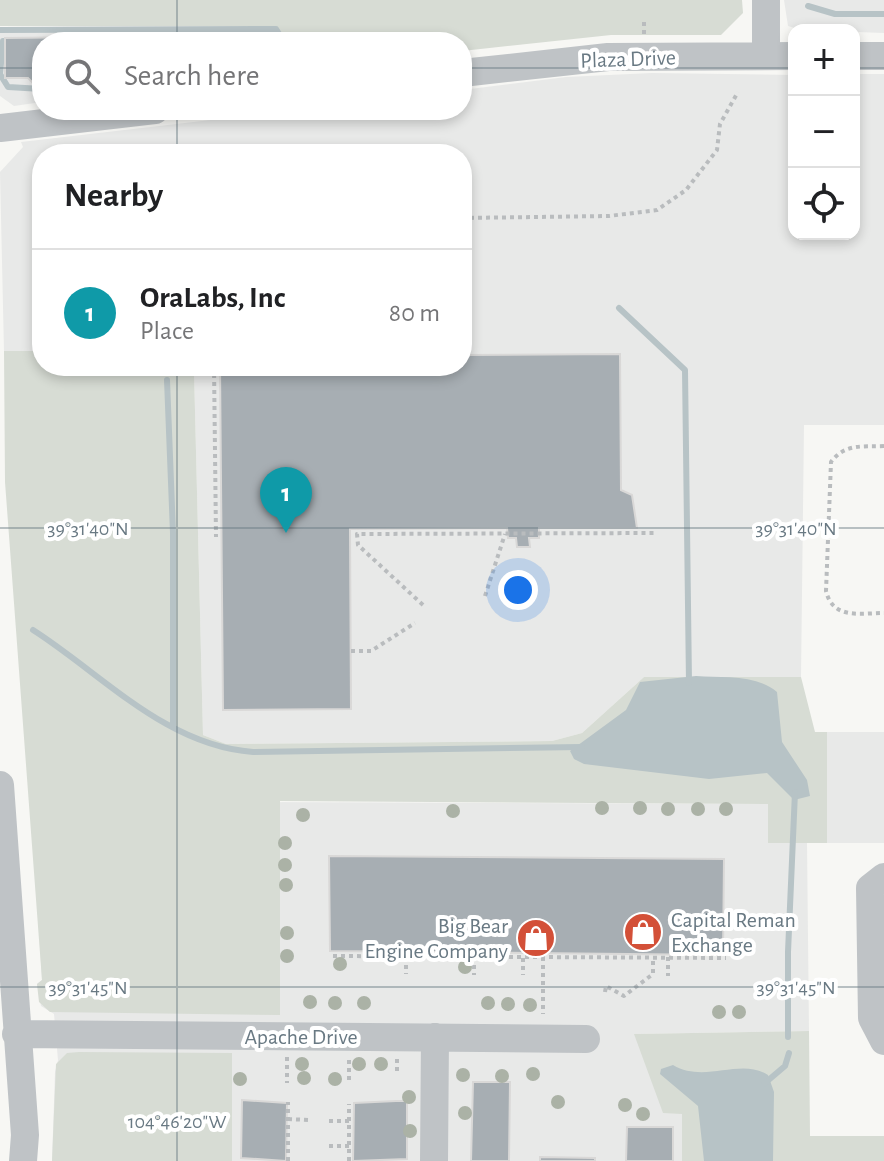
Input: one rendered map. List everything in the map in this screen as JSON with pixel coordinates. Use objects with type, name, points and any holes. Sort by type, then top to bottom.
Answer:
[{"type":"street","points":[[766,0],[766,56]]},
{"type":"street","name":"Plaza Drive","points":[[472,72],[608,57],[788,56]]},
{"type":"street","points":[[860,56],[884,56]]},
{"type":"street","points":[[0,128],[69,120]]},
{"type":"street","points":[[0,785],[11,1038],[25,1135],[23,1161]]},
{"type":"street","points":[[884,877],[870,888],[872,1018],[884,1041]]},
{"type":"street","points":[[434,1161],[435,1037]]},
{"type":"street","name":"Apache Drive","points":[[11,1038],[586,1039]]},
{"type":"path","points":[[644,22],[644,38]]},
{"type":"path","points":[[472,218],[609,216],[657,210],[686,190],[717,150],[720,124],[738,92]]},
{"type":"path","points":[[214,376],[216,537]]},
{"type":"path","points":[[884,446],[851,447],[839,451],[831,462],[826,591],[833,608],[841,613],[884,613]]},
{"type":"path","points":[[423,605],[358,545],[357,534],[657,533]]},
{"type":"path","points":[[485,596],[505,534]]},
{"type":"path","points":[[351,651],[371,651],[415,623]]},
{"type":"path","points":[[333,956],[726,958]]},
{"type":"path","points":[[406,956],[406,974]]},
{"type":"path","points":[[474,956],[474,975]]},
{"type":"path","points":[[523,957],[523,975]]},
{"type":"path","points":[[543,957],[543,1014]]},
{"type":"path","points":[[605,992],[606,986],[624,996],[653,974],[653,957]]},
{"type":"path","points":[[668,957],[668,976]]},
{"type":"path","points":[[397,1058],[397,1072]]},
{"type":"path","points":[[287,1067],[287,1083]]},
{"type":"path","points":[[349,1067],[349,1082]]},
{"type":"path","points":[[288,1102],[288,1161]]},
{"type":"path","points":[[349,1104],[349,1161]]},
{"type":"path","points":[[288,1119],[308,1120]]},
{"type":"path","points":[[329,1121],[349,1121]]},
{"type":"path","points":[[329,1146],[349,1146]]},
{"type":"shaded area","points":[[0,0],[742,0],[743,13],[721,35],[611,35],[472,50],[472,32],[258,32],[258,26],[0,26]]},
{"type":"shaded area","points":[[784,0],[884,0],[884,33],[860,32],[860,24],[788,26]]},
{"type":"shaded area","points":[[258,26],[258,32],[32,32],[32,103],[14,106],[0,96],[0,27]]},
{"type":"shaded area","points":[[652,73],[788,75],[788,240],[860,240],[860,74],[884,74],[884,425],[804,425],[801,677],[644,677],[582,733],[552,741],[226,744],[203,735],[194,376],[472,376],[472,144],[32,144],[32,351],[4,351],[0,172],[23,147],[21,142],[211,120],[472,120],[472,89],[566,77]]},
{"type":"shaded area","points":[[4,351],[32,351],[32,376],[194,376],[203,735],[226,744],[552,741],[582,733],[644,677],[801,677],[815,732],[827,732],[827,843],[768,843],[768,804],[280,801],[280,1015],[50,1012],[39,1002],[37,984],[42,980],[5,482]]},
{"type":"shaded area","points":[[696,676],[749,680],[777,692],[782,742],[807,780],[810,796],[794,800],[767,773],[709,779],[584,764],[574,759],[570,751],[626,710],[640,682]]},
{"type":"shaded area","points":[[827,732],[884,732],[884,843],[827,843]]},
{"type":"shaded area","points":[[31,801],[768,804],[768,842],[807,843],[809,1031],[635,1034],[682,1113],[682,1161],[52,1161],[58,1060],[54,1014],[41,1006],[37,984],[42,980]]},
{"type":"shaded area","points":[[809,1031],[810,1136],[884,1136],[884,1161],[682,1161],[682,1114],[663,1113],[634,1034]]},
{"type":"shaded area","points":[[67,1053],[232,1053],[232,1161],[52,1161],[56,1064]]},
{"type":"shaded area","points":[[673,1065],[697,1072],[746,1069],[768,1075],[774,1092],[773,1161],[704,1161],[698,1106],[660,1074],[661,1069]]},
{"type":"building","points":[[5,38],[32,38],[32,82],[28,78],[5,78]]},
{"type":"building","points":[[620,354],[621,490],[632,495],[637,528],[539,528],[539,538],[529,538],[530,547],[517,547],[516,538],[508,538],[507,528],[350,529],[351,709],[223,710],[220,376],[472,376],[472,355]]},
{"type":"building","points":[[329,856],[724,859],[723,955],[330,951]]},
{"type":"building","points":[[473,1082],[510,1082],[509,1161],[471,1161]]},
{"type":"building","points":[[242,1100],[287,1103],[286,1161],[241,1158]]},
{"type":"building","points":[[407,1101],[407,1159],[353,1161],[354,1103]]},
{"type":"building","points":[[627,1127],[673,1127],[673,1161],[626,1161]]},
{"type":"building","points":[[540,1157],[595,1158],[595,1161],[540,1161]]},
{"type":"waterway","points":[[808,6],[835,14],[884,14]]},
{"type":"waterway","points":[[0,30],[276,29],[278,32]]},
{"type":"waterway","points":[[3,41],[0,74],[8,87],[32,88]]},
{"type":"waterway","points":[[619,308],[685,370],[689,683]]},
{"type":"waterway","points":[[167,380],[173,533],[173,725]]},
{"type":"waterway","points":[[33,630],[163,722],[221,747],[253,752],[582,747]]},
{"type":"waterway","points":[[788,1037],[788,952],[795,792]]},
{"type":"waterway","points":[[765,1083],[785,1066],[789,1053]]},
{"type":"place","name":"OraLabs, Inc","points":[[286,533]]},
{"type":"place","name":"Capital Reman Exchange","points":[[643,932]]},
{"type":"place","name":"Big Bear Engine Company","points":[[536,938]]}]
